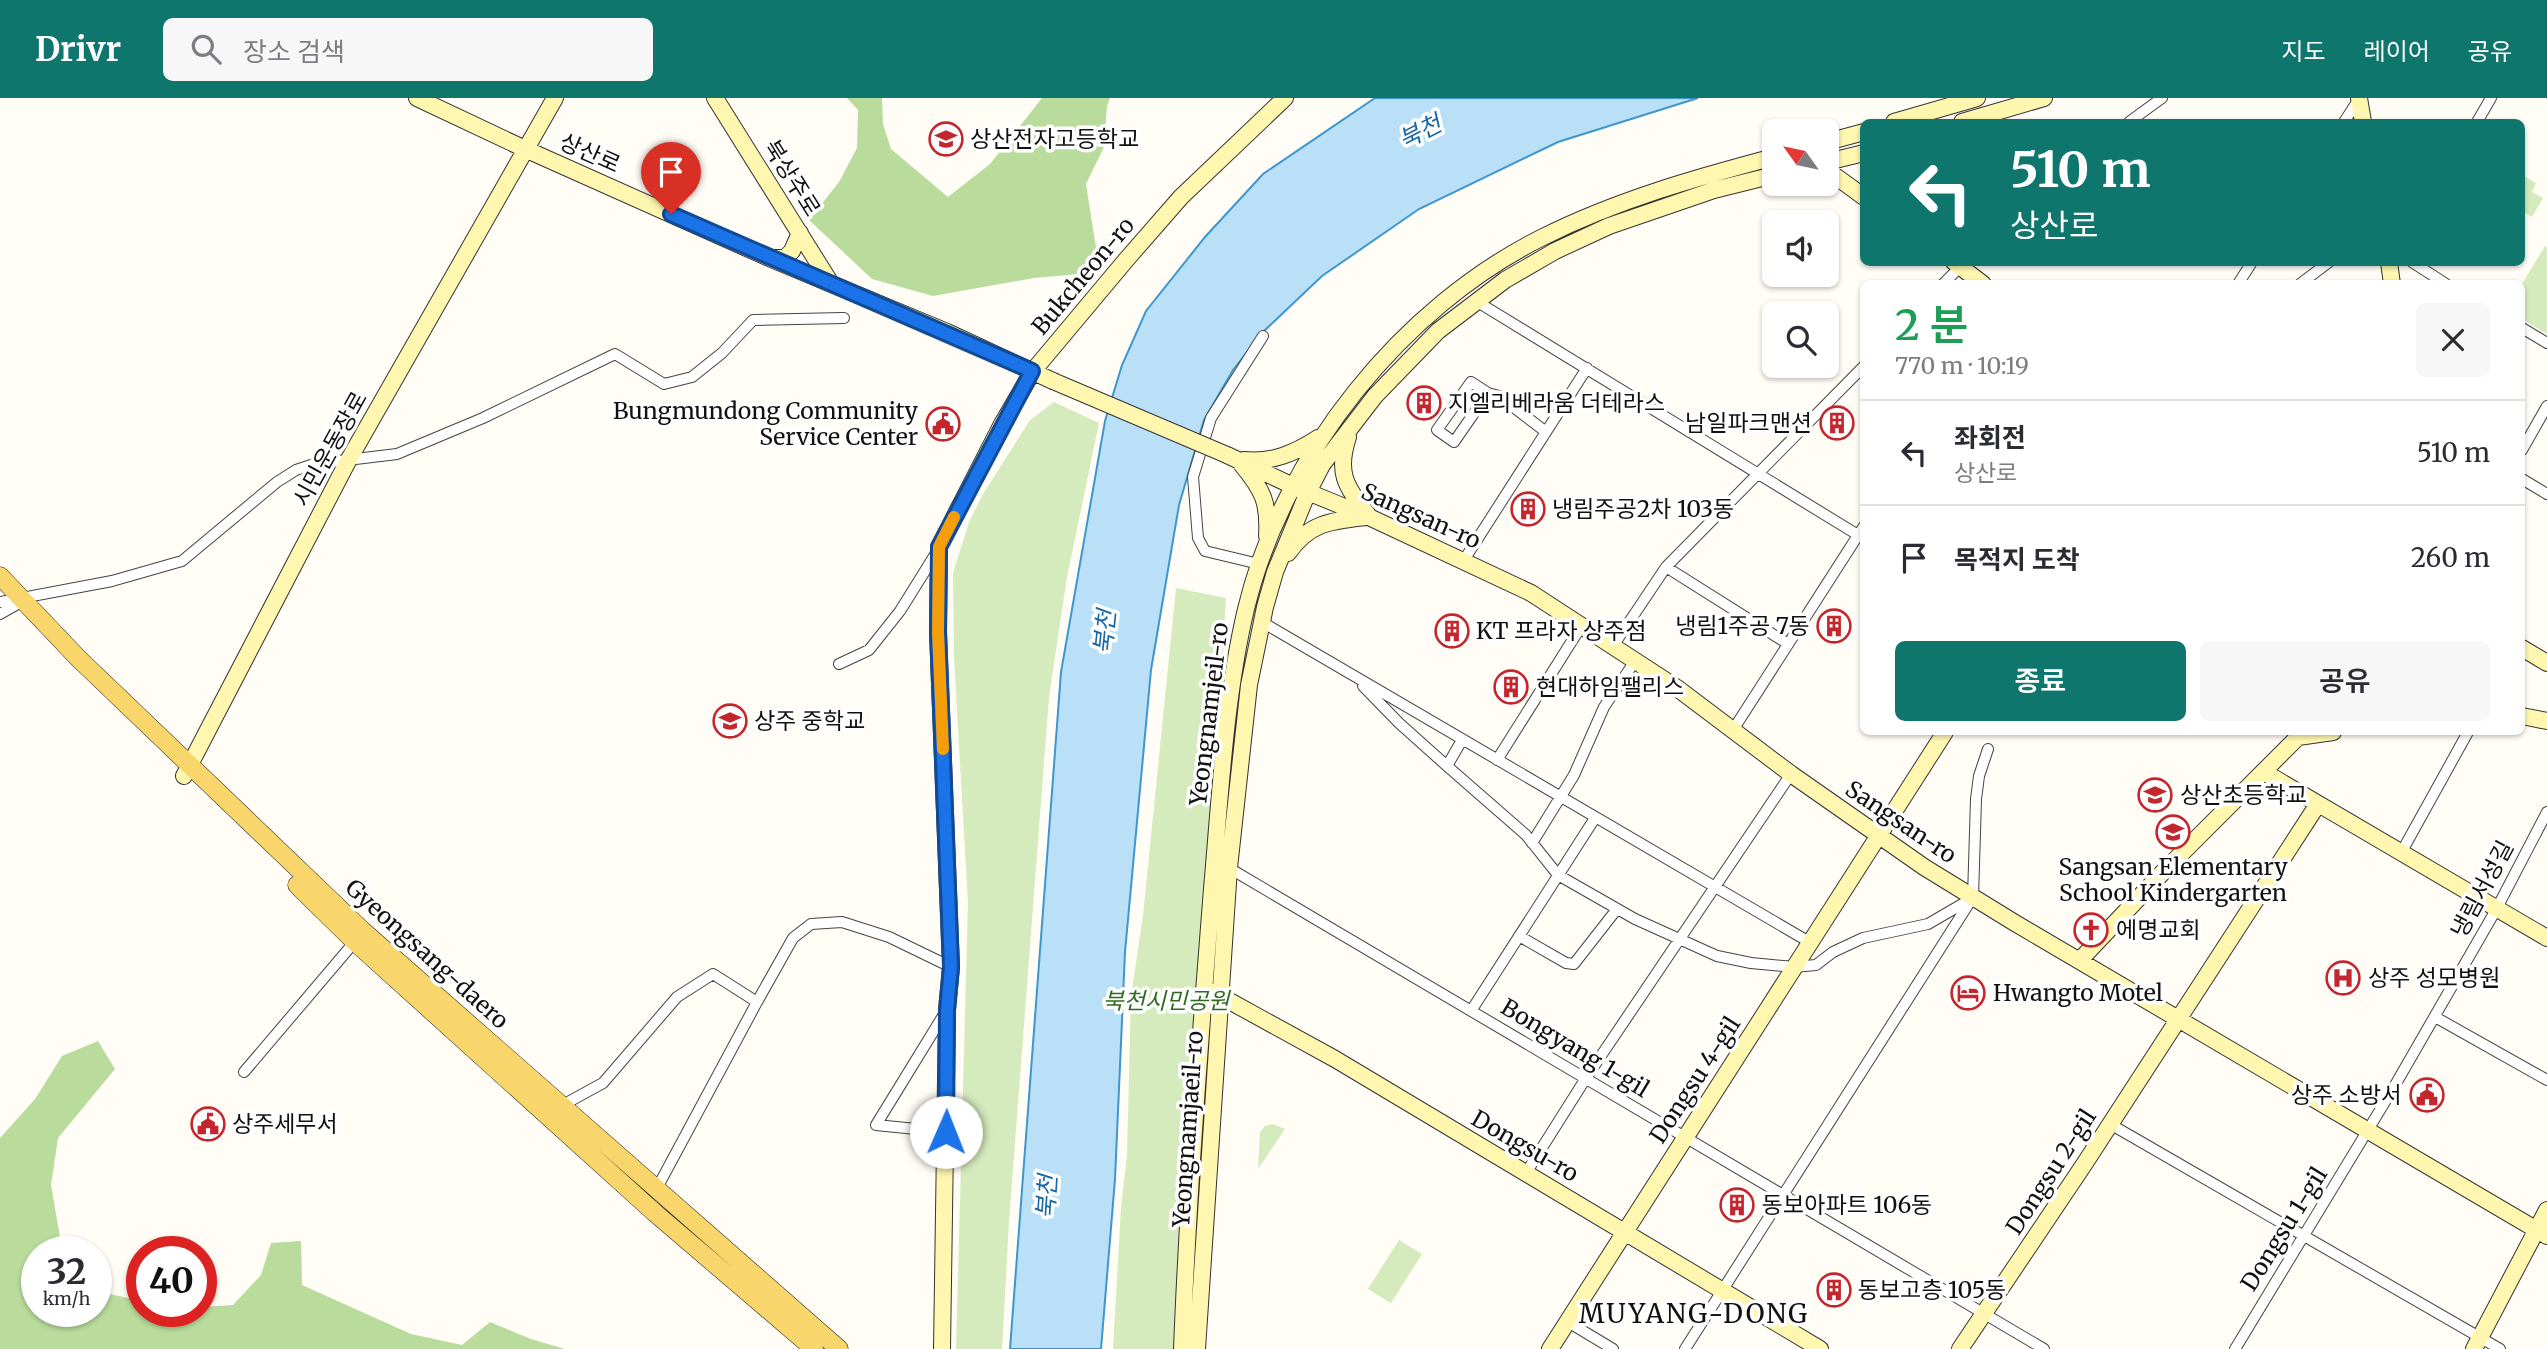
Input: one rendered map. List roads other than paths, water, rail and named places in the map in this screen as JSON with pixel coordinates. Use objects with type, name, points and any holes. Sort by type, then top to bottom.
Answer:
[{"type":"main road","name":"Gyeongsang-daero","points":[[0,576],[9,602],[359,936],[656,1213],[814,1349]]},
{"type":"main road","name":"Gyeongsang-daero","points":[[359,936],[561,1107],[838,1349]]},
{"type":"street","name":"상산로","points":[[417,98],[769,258],[1233,457]]},
{"type":"street","name":"시민운동장로","points":[[187,771],[348,461],[555,98]]},
{"type":"street","name":"북상주로","points":[[715,98],[830,282]]},
{"type":"street","name":"Bukcheon-ro","points":[[942,1349],[947,1010],[951,967],[938,632],[939,547],[1032,371],[1181,198],[1285,98]]},
{"type":"street","points":[[1904,119],[1977,98]]},
{"type":"street","points":[[1972,119],[2044,98]]},
{"type":"street","points":[[2133,119],[2162,98]]},
{"type":"street","points":[[2479,119],[2491,98]]},
{"type":"street","points":[[2346,119],[2359,99]]},
{"type":"street","points":[[2359,99],[2362,119]]},
{"type":"street","points":[[1839,139],[1860,133]]},
{"type":"street","points":[[1839,159],[1860,154]]},
{"type":"street","name":"Yeongnamjeil-ro","points":[[1182,1349],[1204,988],[1231,685],[1246,609],[1266,547],[1301,489],[1321,437],[1370,373],[1412,330],[1464,285],[1539,238],[1595,212],[1699,177],[1762,160]]},
{"type":"street","name":"Yeongnamjaeil-ro","points":[[1197,1349],[1229,868],[1249,685],[1275,572],[1301,489],[1375,396],[1438,331],[1505,280],[1555,251],[1609,226],[1714,190],[1762,178]]},
{"type":"street","points":[[1839,179],[1860,194]]},
{"type":"street","points":[[769,258],[785,258],[792,251],[800,233]]},
{"type":"street","points":[[1946,280],[1957,266]]},
{"type":"street","points":[[1961,266],[1978,280]]},
{"type":"street","points":[[2305,280],[2324,266]]},
{"type":"street","points":[[2418,266],[2440,280]]},
{"type":"street","points":[[1476,301],[1757,473],[1860,530]]},
{"type":"street","points":[[9,602],[112,582],[182,561],[277,482],[296,470],[314,464],[397,454],[483,418],[615,354],[664,384],[692,377],[722,353],[753,320],[844,318]]},
{"type":"street","points":[[2525,330],[2547,343]]},
{"type":"street","points":[[1259,564],[1205,551],[1198,538],[1193,477],[1211,418],[1264,336]]},
{"type":"street","points":[[1464,560],[1587,368]]},
{"type":"street","points":[[1613,646],[1666,567],[1860,370]]},
{"type":"street","points":[[1488,393],[1454,442],[1437,430],[1471,382],[1488,393],[1499,396],[1546,432]]},
{"type":"street","points":[[2525,445],[2547,406]]},
{"type":"street","points":[[1353,423],[1343,453],[1343,471],[1347,487],[1370,517]]},
{"type":"street","points":[[1233,457],[1259,461],[1283,456],[1298,451],[1321,437]]},
{"type":"street","points":[[1233,457],[1265,497],[1268,513],[1266,547]]},
{"type":"street","name":"Sangsan-ro","points":[[1233,457],[1370,517],[1531,593],[1635,661],[1878,836],[1973,897],[2541,1233]]},
{"type":"street","points":[[2525,481],[2547,494]]},
{"type":"street","points":[[1275,572],[1306,532],[1332,521],[1370,517]]},
{"type":"street","points":[[1733,730],[1860,533]]},
{"type":"street","points":[[839,663],[869,650],[900,611],[939,547]]},
{"type":"street","points":[[1666,567],[1788,644]]},
{"type":"street","points":[[1262,622],[1811,943]]},
{"type":"street","points":[[1497,760],[1582,625]]},
{"type":"street","points":[[2525,650],[2547,663]]},
{"type":"street","points":[[1532,844],[1574,775],[1605,707],[1635,661]]},
{"type":"street","points":[[1352,675],[1399,723],[1532,844],[1558,875],[1617,909],[1717,956],[1794,968],[1815,965],[1833,952],[1863,939],[1928,924],[1973,897]]},
{"type":"street","points":[[2525,717],[2547,721]]},
{"type":"street","name":"Dongsu 4-gil","points":[[1550,1349],[1943,735]]},
{"type":"street","points":[[2080,960],[2165,870],[2298,737],[2312,735]]},
{"type":"street","points":[[2400,853],[2466,735]]},
{"type":"street","points":[[1447,766],[1462,740]]},
{"type":"street","points":[[1685,1349],[1973,897],[1976,799],[1987,749]]},
{"type":"street","points":[[2264,772],[2547,938]]},
{"type":"street","points":[[1525,1172],[1791,774]]},
{"type":"street","name":"Dongsu 2-gil","points":[[1960,1349],[2318,804]]},
{"type":"street","name":"냉림서성길","points":[[2369,1130],[2497,908],[2547,812]]},
{"type":"street","points":[[1471,1011],[1595,818]]},
{"type":"street","name":"Bongyang 1-gil","points":[[1229,868],[2044,1349]]},
{"type":"street","points":[[1519,936],[1566,963],[1574,964],[1617,909]]},
{"type":"street","points":[[656,1190],[793,938],[811,924],[842,922],[889,937],[951,967]]},
{"type":"street","points":[[244,1072],[359,936]]},
{"type":"street","points":[[561,1107],[603,1083],[677,997],[713,974],[757,1002]]},
{"type":"street","name":"Dongsu-ro","points":[[1204,988],[1335,1059],[1820,1349]]},
{"type":"street","points":[[946,1132],[876,1125],[947,1010]]},
{"type":"street","points":[[2435,1017],[2547,1080]]},
{"type":"street","points":[[2110,1124],[2305,1235],[2477,1343],[2500,1349]]},
{"type":"street","name":"Dongsu 1-gil","points":[[2235,1349],[2369,1130]]},
{"type":"street","points":[[2477,1343],[2541,1233],[2547,1210]]},
{"type":"street","points":[[1568,1322],[1613,1349]]},
{"type":"water","name":"북천","points":[[1375,98],[1698,98],[1558,142],[1419,209],[1322,276],[1264,331],[1233,370],[1204,420],[1179,505],[1151,670],[1125,952],[1115,1179],[1101,1349],[1010,1349],[1061,672],[1105,421],[1122,365],[1146,311],[1205,237],[1263,174]]},
{"type":"place","name":"상산전자고등학교","points":[[946,139]]},
{"type":"place","name":"지엘리베라움 더테라스","points":[[1424,403]]},
{"type":"place","name":"남일파크맨션","points":[[1837,423]]},
{"type":"place","name":"Bungmundong Community Service Center","points":[[943,424]]},
{"type":"place","name":"냉림주공2차 103동","points":[[1528,509]]},
{"type":"place","name":"냉림1주공 7동","points":[[1834,626]]},
{"type":"place","name":"KT 프라자 상주점","points":[[1452,631]]},
{"type":"place","name":"현대하임팰리스","points":[[1511,687]]},
{"type":"place","name":"상주 중학교","points":[[730,721]]},
{"type":"place","name":"상산초등학교","points":[[2155,795]]},
{"type":"place","name":"Sangsan Elementary School Kindergarten","points":[[2173,832]]},
{"type":"place","name":"에명교회","points":[[2091,930]]},
{"type":"place","name":"상주 성모병원","points":[[2343,978]]},
{"type":"place","name":"Hwangto Motel","points":[[1968,993]]},
{"type":"place","name":"상주 소방서","points":[[2427,1095]]},
{"type":"place","name":"상주세무서","points":[[208,1124]]},
{"type":"place","name":"동보아파트 106동","points":[[1737,1205]]},
{"type":"place","name":"동보고층 105동","points":[[1834,1290]]},
{"type":"district","name":"MUYANG-DONG","points":[[1694,1314]]},
{"type":"park label","name":"북천시민공원","points":[[1166,1001]]}]
